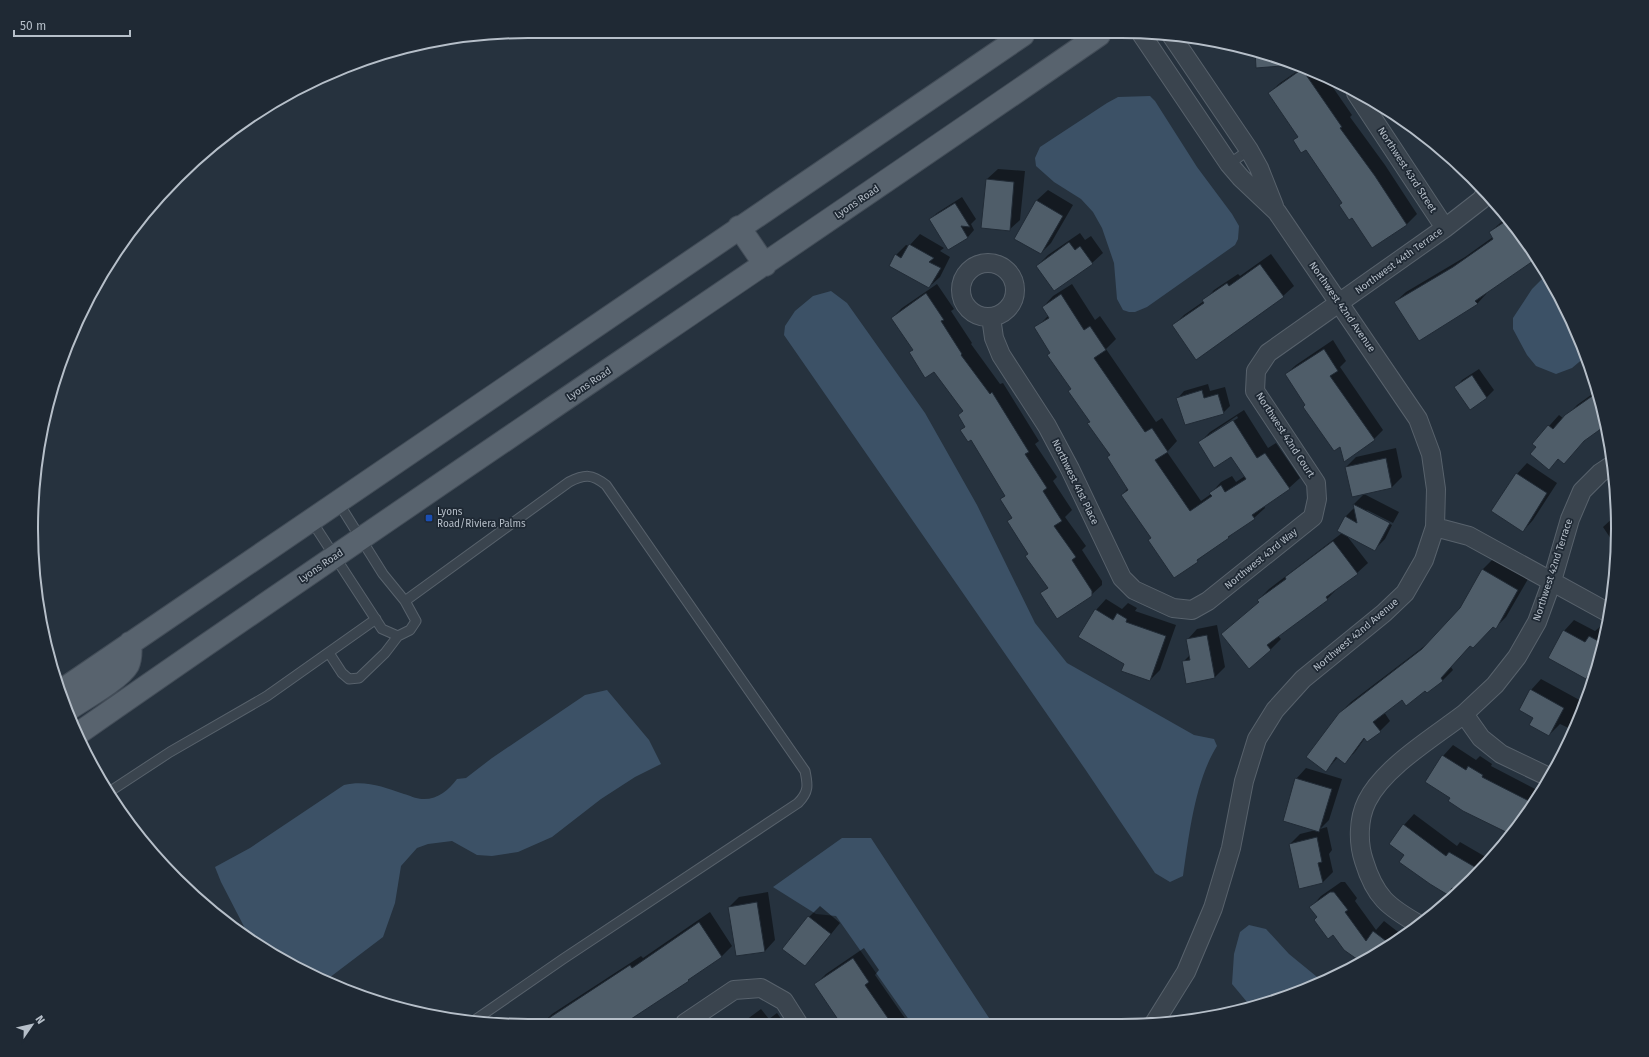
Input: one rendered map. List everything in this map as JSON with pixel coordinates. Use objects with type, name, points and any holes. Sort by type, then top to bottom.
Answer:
[{"type":"main road","points":[[65,688],[739,227],[1019,38]]},
{"type":"main road","name":"Lyons Road","points":[[82,731],[1095,38]]},
{"type":"main road","points":[[739,227],[765,265]]},
{"type":"main road","points":[[72,707],[121,674],[128,665],[131,653],[130,643]]},
{"type":"street","name":"Northwest 42nd Avenue","points":[[1145,39],[1229,164],[1241,178],[1277,212]]},
{"type":"street","name":"Northwest 42nd Avenue","points":[[1158,1018],[1186,972],[1213,908],[1231,848],[1244,781],[1257,739],[1275,710],[1303,679],[1384,613],[1405,593],[1424,560],[1435,527],[1436,489],[1431,454],[1418,419],[1277,212],[1259,168],[1175,41]]},
{"type":"street","name":"Northwest 43rd Street","points":[[1362,102],[1445,228]]},
{"type":"street","name":"Northwest 44th Terrace","points":[[1256,371],[1268,353],[1340,304],[1445,228],[1482,198]]},
{"type":"street","name":"Northwest 41st Place","points":[[990,317],[994,338],[1001,355],[1051,432],[1122,578],[1134,590],[1173,608],[1192,610]]},
{"type":"street","name":"Northwest 42nd Court","points":[[1256,371],[1255,391],[1316,483],[1317,499]]},
{"type":"street","name":"Northwest 42nd Terrace","points":[[1414,921],[1387,903],[1375,890],[1368,876],[1359,844],[1361,820],[1366,802],[1380,782],[1398,764],[1464,714],[1495,685],[1516,657],[1538,622],[1552,581],[1570,519],[1582,491],[1607,468]]},
{"type":"street","name":"Northwest 43rd Way","points":[[1192,610],[1208,601],[1313,517],[1317,499]]},
{"type":"street","points":[[1435,527],[1469,536],[1604,610]]},
{"type":"street","points":[[1464,714],[1481,738],[1501,754],[1544,775]]},
{"type":"street","points":[[691,1019],[734,990],[761,988],[784,1001],[795,1019]]},
{"type":"lane","points":[[1229,164],[1248,150]]},
{"type":"lane","points":[[406,601],[569,482],[580,477],[590,476],[598,478],[606,485],[805,770],[808,784],[805,796],[798,803],[480,1017]]},
{"type":"lane","points":[[329,653],[342,673],[349,679],[359,678],[385,653],[398,636],[410,630],[416,621],[406,601],[383,574],[338,502]]},
{"type":"lane","points":[[311,520],[382,630],[398,636]]},
{"type":"lane","points":[[113,789],[170,752],[267,696],[376,619]]},
{"type":"water","points":[[1150,96],[1155,101],[1197,167],[1232,214],[1239,226],[1238,239],[1235,245],[1147,307],[1135,312],[1129,312],[1123,310],[1117,299],[1114,263],[1102,228],[1093,212],[1081,199],[1054,182],[1036,166],[1035,158],[1040,147],[1118,97]]},
{"type":"water","points":[[1542,279],[1560,312],[1574,341],[1581,360],[1572,368],[1556,374],[1536,366],[1527,355],[1513,329],[1513,318],[1532,289]]},
{"type":"water","points":[[831,291],[847,303],[925,413],[977,505],[1035,623],[1067,663],[1194,735],[1214,739],[1217,746],[1209,760],[1198,792],[1183,876],[1170,882],[1155,873],[1085,769],[784,335],[785,326],[795,311],[813,296]]},
{"type":"water","points":[[607,690],[649,740],[661,764],[635,777],[601,799],[552,837],[518,852],[492,856],[477,855],[452,841],[428,844],[417,848],[401,866],[395,903],[383,937],[330,977],[283,953],[245,928],[215,867],[250,848],[344,785],[360,783],[374,785],[420,799],[438,796],[450,787],[457,779],[466,778],[492,758],[585,695]]},
{"type":"water","points":[[842,838],[871,838],[990,1019],[908,1019],[836,916],[816,914],[773,887]]},
{"type":"water","points":[[1249,925],[1266,929],[1289,954],[1318,977],[1278,993],[1247,1002],[1232,984],[1234,954],[1240,932]]},
{"type":"building","points":[[1255,57],[1283,66],[1256,68]]},
{"type":"building","points":[[1298,72],[1306,74],[1342,127],[1340,128],[1375,176],[1407,225],[1372,248],[1352,218],[1349,220],[1339,205],[1342,203],[1306,150],[1301,153],[1293,140],[1298,137],[1268,93]]},
{"type":"building","points":[[986,179],[1014,182],[1010,231],[981,228]]},
{"type":"building","points":[[1036,200],[1063,216],[1041,254],[1014,239]]},
{"type":"building","points":[[955,203],[970,227],[961,226],[968,238],[948,250],[929,219]]},
{"type":"building","points":[[1504,222],[1532,262],[1475,301],[1478,304],[1419,341],[1394,302],[1453,267],[1493,239],[1489,232]]},
{"type":"building","points":[[1069,242],[1075,250],[1080,246],[1093,264],[1054,291],[1036,266]]},
{"type":"building","points":[[909,244],[934,258],[929,262],[941,268],[929,288],[889,266],[895,254],[901,258]]},
{"type":"building","points":[[1260,264],[1284,297],[1196,360],[1172,325],[1204,303],[1202,300],[1227,283],[1229,286]]},
{"type":"building","points":[[926,293],[944,320],[941,321],[962,354],[961,355],[990,394],[992,392],[1029,452],[1025,454],[1047,488],[1043,491],[1062,521],[1054,526],[1076,557],[1072,560],[1092,591],[1092,596],[1057,619],[1040,593],[1048,588],[1025,556],[1028,554],[1007,521],[1012,518],[1000,499],[1005,496],[971,440],[968,442],[960,430],[965,427],[958,415],[963,411],[934,372],[925,378],[909,352],[913,350],[891,318]]},
{"type":"building","points":[[1061,294],[1084,330],[1090,326],[1106,350],[1094,358],[1145,432],[1152,428],[1168,452],[1155,460],[1190,511],[1212,496],[1209,493],[1221,485],[1225,492],[1246,479],[1231,457],[1214,468],[1198,442],[1233,420],[1257,458],[1265,453],[1290,489],[1252,515],[1255,519],[1228,537],[1229,538],[1197,560],[1198,562],[1174,578],[1148,540],[1151,538],[1121,495],[1128,490],[1107,457],[1110,455],[1087,423],[1090,422],[1068,391],[1071,389],[1047,355],[1050,353],[1034,327],[1049,318],[1042,307]]},
{"type":"building","points":[[1324,349],[1338,371],[1330,376],[1375,440],[1344,462],[1340,447],[1334,451],[1303,407],[1305,405],[1285,374]]},
{"type":"building","points":[[1472,375],[1487,398],[1470,410],[1454,387]]},
{"type":"building","points":[[1202,390],[1204,398],[1218,394],[1224,414],[1185,425],[1176,398]]},
{"type":"building","points":[[1592,396],[1601,429],[1584,441],[1564,464],[1558,459],[1549,470],[1530,454],[1536,447],[1532,444],[1548,425],[1553,429],[1565,415]]},
{"type":"building","points":[[1386,458],[1392,488],[1352,497],[1345,467]]},
{"type":"building","points":[[1516,473],[1547,493],[1523,532],[1491,511]]},
{"type":"building","points":[[1353,504],[1390,523],[1375,551],[1337,531],[1345,516],[1357,523]]},
{"type":"building","points":[[1333,541],[1358,574],[1326,597],[1328,600],[1267,645],[1271,650],[1249,669],[1221,634],[1259,602],[1257,600]]},
{"type":"building","points":[[1482,569],[1518,590],[1496,629],[1493,627],[1473,648],[1470,646],[1441,678],[1443,681],[1427,693],[1425,691],[1406,706],[1402,700],[1373,722],[1381,732],[1367,742],[1364,738],[1345,764],[1336,757],[1326,772],[1306,757],[1339,713],[1422,649],[1460,608]]},
{"type":"building","points":[[1095,609],[1113,620],[1117,613],[1127,619],[1126,622],[1166,636],[1150,681],[1121,671],[1124,664],[1078,637]]},
{"type":"building","points":[[1563,630],[1585,642],[1589,636],[1598,641],[1586,679],[1548,658]]},
{"type":"building","points":[[1207,635],[1215,678],[1186,684],[1182,661],[1190,660],[1186,639]]},
{"type":"building","points":[[1530,689],[1564,708],[1549,736],[1529,725],[1533,718],[1519,710]]},
{"type":"building","points":[[1442,755],[1466,770],[1468,766],[1483,775],[1482,777],[1528,801],[1506,832],[1463,811],[1448,801],[1450,798],[1425,782]]},
{"type":"building","points":[[1295,778],[1332,789],[1319,832],[1283,821]]},
{"type":"building","points":[[1403,824],[1446,856],[1449,852],[1475,867],[1447,894],[1399,862],[1404,855],[1389,844]]},
{"type":"building","points":[[1317,837],[1322,862],[1318,863],[1323,883],[1299,889],[1289,844]]},
{"type":"building","points":[[1330,892],[1334,892],[1348,910],[1345,912],[1366,941],[1373,931],[1386,941],[1356,958],[1344,950],[1333,935],[1328,939],[1314,920],[1317,917],[1309,907]]},
{"type":"building","points":[[757,902],[765,952],[736,956],[728,907]]},
{"type":"building","points":[[808,916],[831,934],[805,966],[782,949]]},
{"type":"building","points":[[699,922],[722,957],[688,980],[689,981],[631,1019],[548,1019],[630,965],[632,968]]},
{"type":"building","points":[[853,958],[869,982],[865,985],[889,1019],[838,1019],[814,984]]},
{"type":"place","name":"Lyons Road/Riviera Palms","points":[[429,518]]}]
